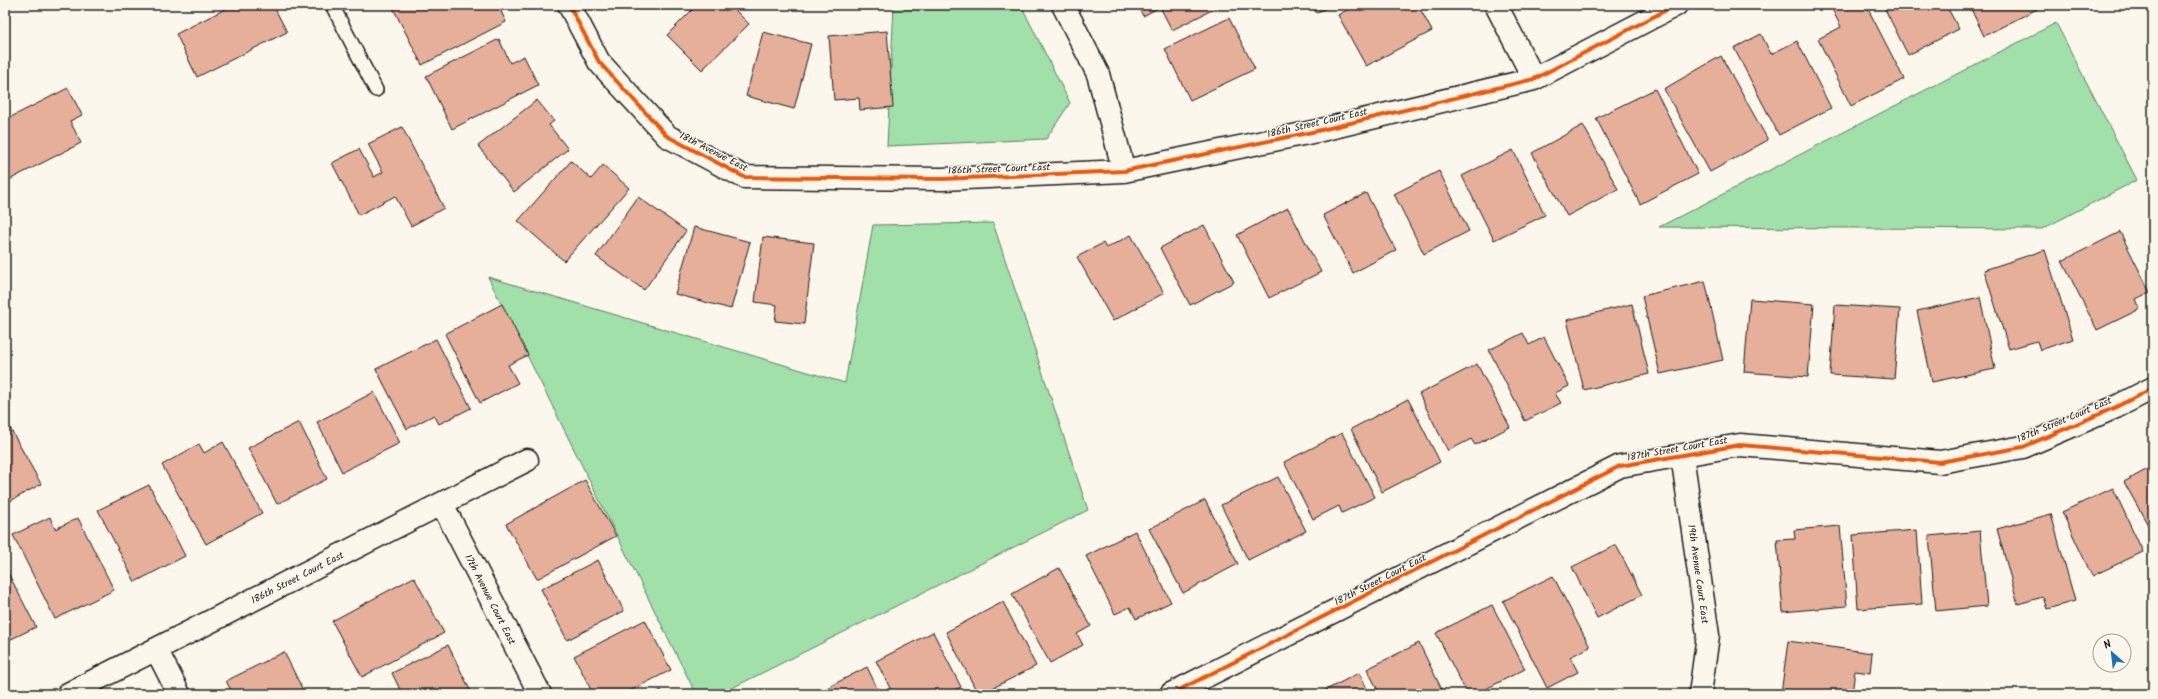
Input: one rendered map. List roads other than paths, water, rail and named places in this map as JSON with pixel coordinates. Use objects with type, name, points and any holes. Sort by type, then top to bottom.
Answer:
[{"type":"street","name":"18th Avenue East","points":[[569,5],[599,62],[667,136],[744,177],[942,179]]},
{"type":"street","points":[[1063,5],[1098,74],[1124,172]]},
{"type":"street","points":[[1496,5],[1534,79]]},
{"type":"street","name":"186th Street Court East","points":[[942,179],[1124,172],[1317,130],[1534,79],[1676,5]]},
{"type":"street","name":"187th Street Court East","points":[[1172,694],[1620,466],[1740,445],[1806,449],[1940,462],[2023,447],[2116,407],[2153,388]]},
{"type":"street","name":"19th Avenue Court East","points":[[1682,455],[1708,635],[1700,694]]},
{"type":"street","name":"186th Street Court East","points":[[68,694],[527,460]]},
{"type":"street","name":"17th Avenue Court East","points":[[442,504],[540,694]]},
{"type":"street","points":[[156,649],[179,694]]},
{"type":"lane","points":[[332,5],[376,90]]}]
